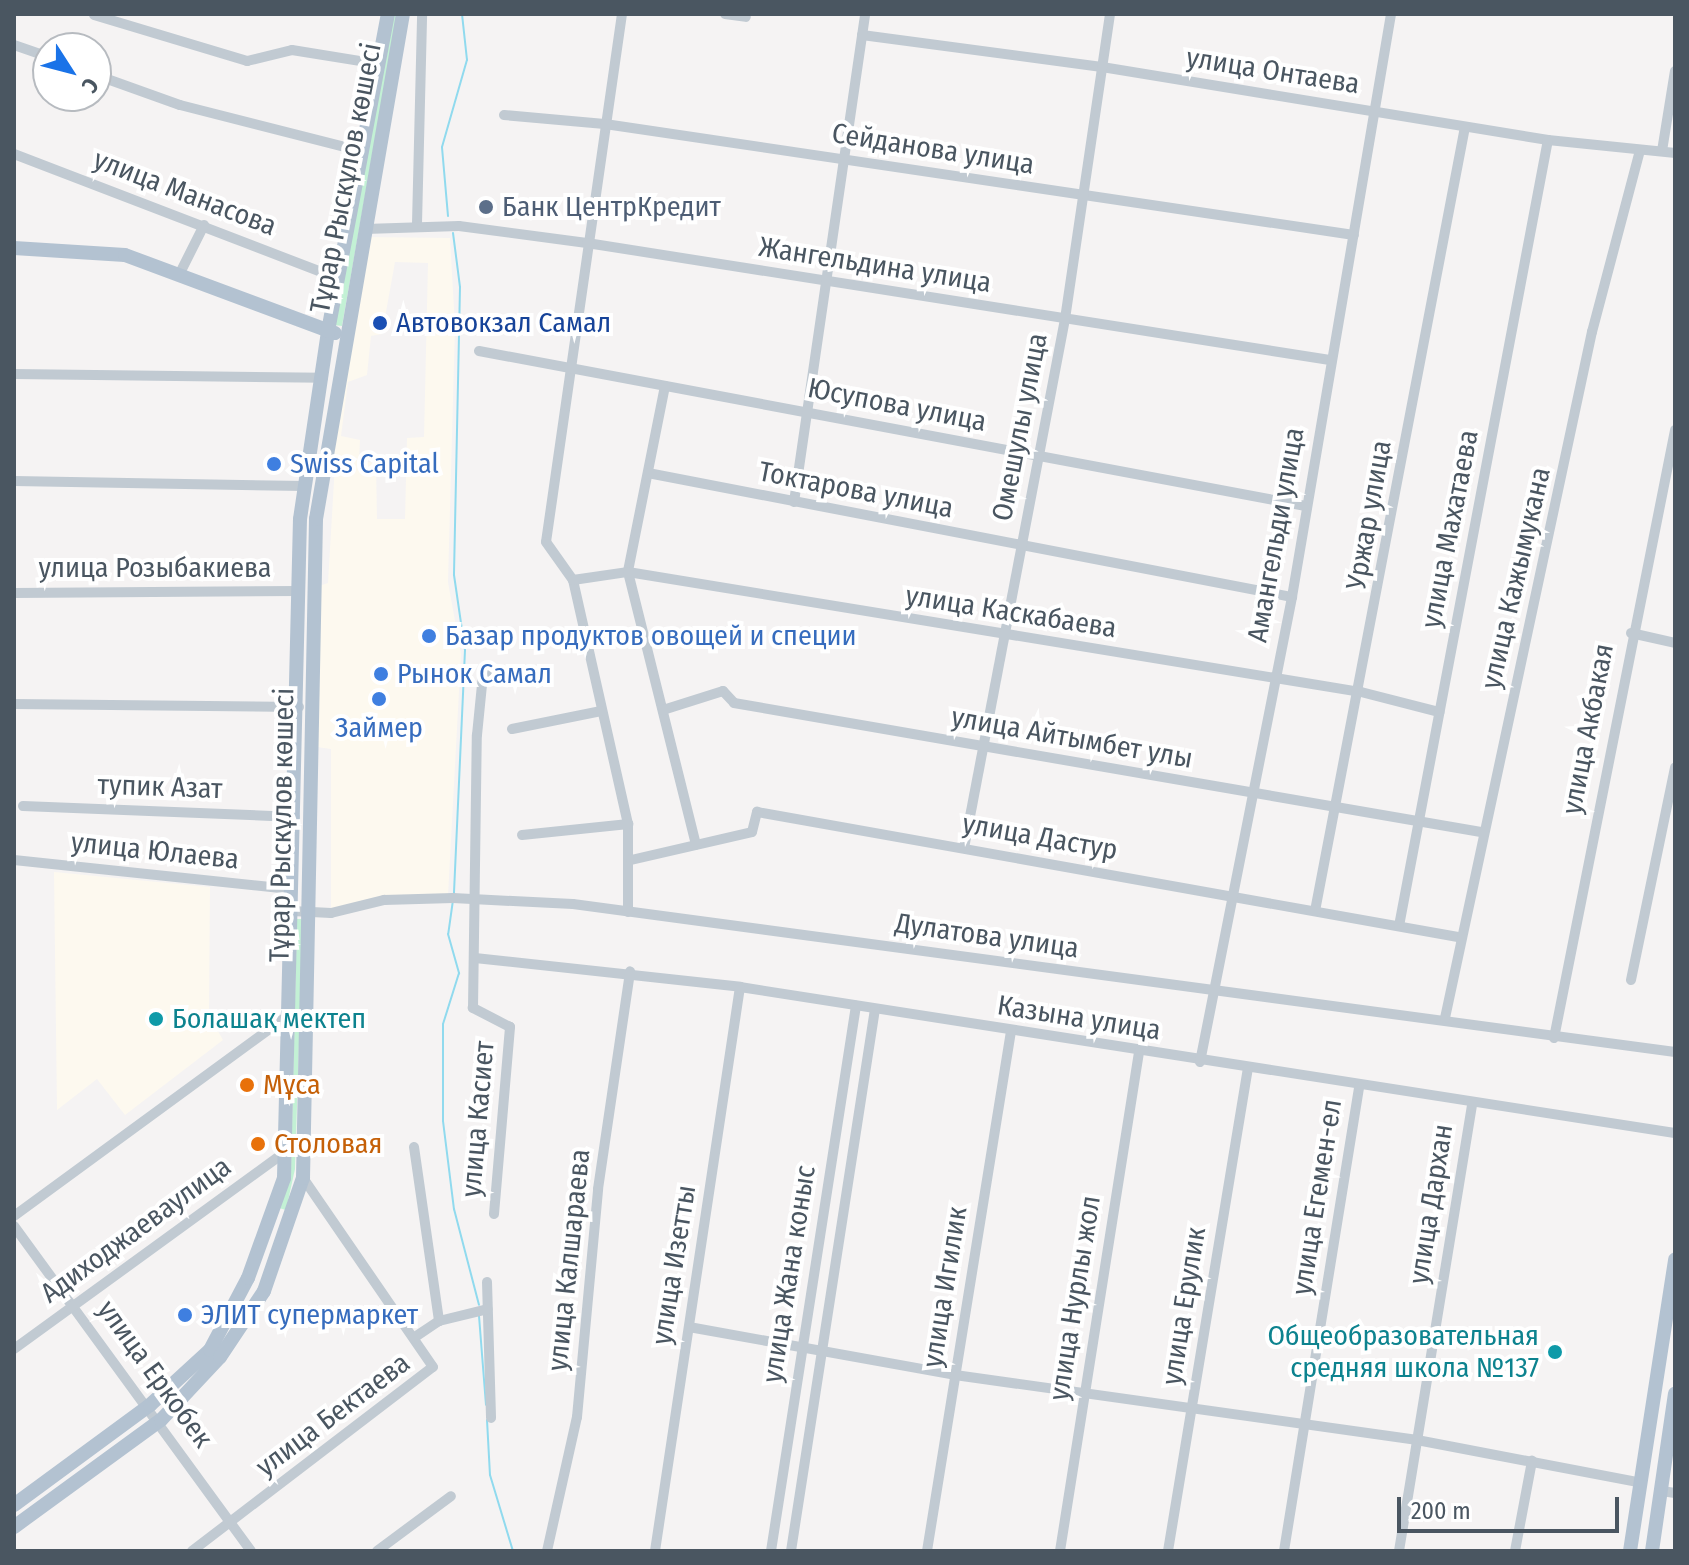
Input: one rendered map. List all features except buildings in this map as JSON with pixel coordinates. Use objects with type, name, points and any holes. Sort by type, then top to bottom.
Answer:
[{"type":"main road","name":"Тұрар Рыскұлов көшесі","points":[[14,1527],[161,1420],[220,1357],[264,1291],[303,1178],[316,519],[335,333],[337,278],[388,14]]},
{"type":"main road","name":"Тұрар Рыскұлов көшесі","points":[[14,1505],[150,1405],[210,1350],[248,1278],[272,1211],[287,1151],[299,707],[297,591],[300,519],[323,378],[365,229],[403,14]]},
{"type":"main road","points":[[14,248],[125,255],[335,333]]},
{"type":"main road","points":[[300,519],[316,519]]},
{"type":"main road","points":[[272,1211],[289,1217]]},
{"type":"main road","points":[[1630,1551],[1675,1259]]},
{"type":"main road","points":[[1652,1551],[1669,1492],[1675,1394]]},
{"type":"main road","points":[[56,1474],[67,1488]]},
{"type":"street","points":[[417,224],[422,14]]},
{"type":"street","points":[[622,14],[546,542],[573,580],[628,824],[631,860],[628,912]]},
{"type":"street","points":[[725,14],[746,17]]},
{"type":"street","points":[[794,502],[823,282],[865,14]]},
{"type":"street","name":"Омешулы улица","points":[[964,848],[980,747],[1005,636],[1065,319],[1110,14]]},
{"type":"street","name":"Амангельди улица","points":[[1200,1062],[1229,895],[1292,597],[1330,360],[1377,112],[1391,14]]},
{"type":"street","points":[[94,15],[247,61],[292,50],[378,64]]},
{"type":"street","name":"улица Онтаева","points":[[862,35],[1102,67],[1548,140],[1675,153]]},
{"type":"street","points":[[1662,151],[1675,71]]},
{"type":"street","points":[[112,81],[180,105],[360,151]]},
{"type":"street","name":"Сейданова улица","points":[[504,115],[605,124],[1083,198],[1354,235]]},
{"type":"street","name":"Уржар улица","points":[[1315,911],[1334,807],[1361,692],[1465,127]]},
{"type":"street","name":"улица Махатаева","points":[[1399,926],[1548,140]]},
{"type":"street","name":"улица Кажымукана","points":[[1445,1018],[1458,937],[1539,592],[1592,332],[1640,150]]},
{"type":"street","name":"улица Манасова","points":[[14,154],[337,278]]},
{"type":"street","name":"Жангельдина улица","points":[[365,229],[417,224],[587,243],[1330,360]]},
{"type":"street","points":[[179,275],[204,225]]},
{"type":"street","name":"Юсупова улица","points":[[479,351],[572,365],[665,386],[1306,506]]},
{"type":"street","points":[[14,374],[323,378]]},
{"type":"street","points":[[665,386],[628,572],[696,845]]},
{"type":"street","name":"улица Акбакая","points":[[1554,1038],[1631,633],[1675,430]]},
{"type":"street","name":"Токтарова улица","points":[[648,473],[1292,597]]},
{"type":"street","points":[[14,481],[305,486]]},
{"type":"street","name":"улица Каскабаева","points":[[573,580],[628,572],[1361,692],[1439,712]]},
{"type":"street","name":"улица Розыбакиева","points":[[14,593],[297,591]]},
{"type":"street","points":[[1631,633],[1675,643]]},
{"type":"street","points":[[475,958],[473,899],[480,680],[487,674],[515,674]]},
{"type":"street","name":"улица Айтымбет улы","points":[[663,710],[723,691],[734,703],[1481,832]]},
{"type":"street","points":[[14,704],[299,707]]},
{"type":"street","points":[[512,729],[601,711]]},
{"type":"street","points":[[1631,980],[1675,767]]},
{"type":"street","name":"тупик Азат","points":[[23,806],[295,817]]},
{"type":"street","name":"улица Дастур","points":[[631,860],[752,832],[757,812],[1458,937]]},
{"type":"street","points":[[522,835],[628,824]]},
{"type":"street","name":"улица Юлаева","points":[[14,860],[292,889]]},
{"type":"street","name":"Дулатова улица","points":[[292,911],[363,909],[384,900],[473,899],[628,912],[1445,1018],[1554,1038],[1675,1052]]},
{"type":"street","name":"Казына улица","points":[[475,958],[630,971],[740,987],[1248,1070],[1675,1133]]},
{"type":"street","name":"улица Касиет","points":[[475,958],[475,1013],[505,1019],[510,1027],[494,1214]]},
{"type":"street","name":"улица Калшараева","points":[[547,1551],[577,1417],[598,1189],[630,971]]},
{"type":"street","name":"улица Изетты","points":[[655,1551],[740,987]]},
{"type":"street","name":"улица Жана коныс","points":[[771,1551],[856,1006]]},
{"type":"street","name":"улица Жана коныс","points":[[791,1551],[875,1009]]},
{"type":"street","points":[[14,1216],[289,1015]]},
{"type":"street","name":"улица Игилик","points":[[927,1551],[1011,1031]]},
{"type":"street","name":"улица Нурлы жол","points":[[1060,1551],[1139,1052]]},
{"type":"street","name":"улица Ерулик","points":[[1168,1551],[1248,1070]]},
{"type":"street","name":"улица Егемен-ел","points":[[1284,1551],[1359,1087]]},
{"type":"street","name":"улица Дархан","points":[[1399,1551],[1472,1103]]},
{"type":"street","points":[[414,1147],[439,1321]]},
{"type":"street","name":"Адиходжаеваулица","points":[[14,1349],[287,1151]]},
{"type":"street","name":"улица Бектаева","points":[[192,1551],[428,1374],[432,1360],[303,1178]]},
{"type":"street","name":"улица Еркобек","points":[[14,1226],[161,1420],[251,1551]]},
{"type":"street","points":[[487,1282],[491,1418]]},
{"type":"street","points":[[415,1337],[439,1321],[488,1309]]},
{"type":"street","points":[[689,1327],[955,1375],[1417,1440],[1642,1483]]},
{"type":"street","points":[[1515,1551],[1532,1461]]},
{"type":"street","points":[[377,1551],[451,1496]]},
{"type":"shaded area","points":[[364,237],[450,238],[455,326],[448,582],[461,654],[448,896],[331,911],[331,749],[317,747],[316,587],[328,583],[335,464],[327,463]],"holes":[[[395,262],[428,263],[424,437],[407,438],[405,519],[377,519],[376,463],[359,461],[360,440],[341,436],[348,382],[367,375],[371,336],[382,334]]]},
{"type":"shaded area","points":[[54,872],[210,887],[209,1015],[223,1040],[125,1115],[97,1079],[57,1110]]},
{"type":"green space","points":[[391,14],[397,14],[342,326],[334,325]]},
{"type":"green space","points":[[297,919],[303,919],[295,1169],[286,1210],[279,1208],[291,1169]]},
{"type":"waterway","points":[[448,216],[442,147],[467,60],[462,14]]},
{"type":"waterway","points":[[453,233],[460,287],[454,575],[465,650],[454,894]]},
{"type":"waterway","points":[[453,900],[448,934],[459,973],[443,1024],[443,1121],[454,1209],[479,1305]]},
{"type":"waterway","points":[[479,1316],[486,1405]]},
{"type":"waterway","points":[[487,1420],[490,1475],[513,1551]]},
{"type":"place","name":"Банк ЦентрКредит","points":[[486,207]]},
{"type":"place","name":"Автовокзал Самал","points":[[380,323]]},
{"type":"place","name":"Swiss Capital","points":[[274,464]]},
{"type":"place","name":"Базар продуктов овощей и специи","points":[[429,636]]},
{"type":"place","name":"Рынок Самал","points":[[381,674]]},
{"type":"place","name":"Займер","points":[[379,699]]},
{"type":"place","name":"Болашақ мектеп","points":[[156,1019]]},
{"type":"place","name":"Мұса","points":[[247,1085]]},
{"type":"place","name":"Столовая","points":[[258,1144]]},
{"type":"place","name":"ЭЛИТ супермаркет","points":[[185,1315]]},
{"type":"place","name":"Общеобразовательная средняя школа №137","points":[[1555,1352]]}]
